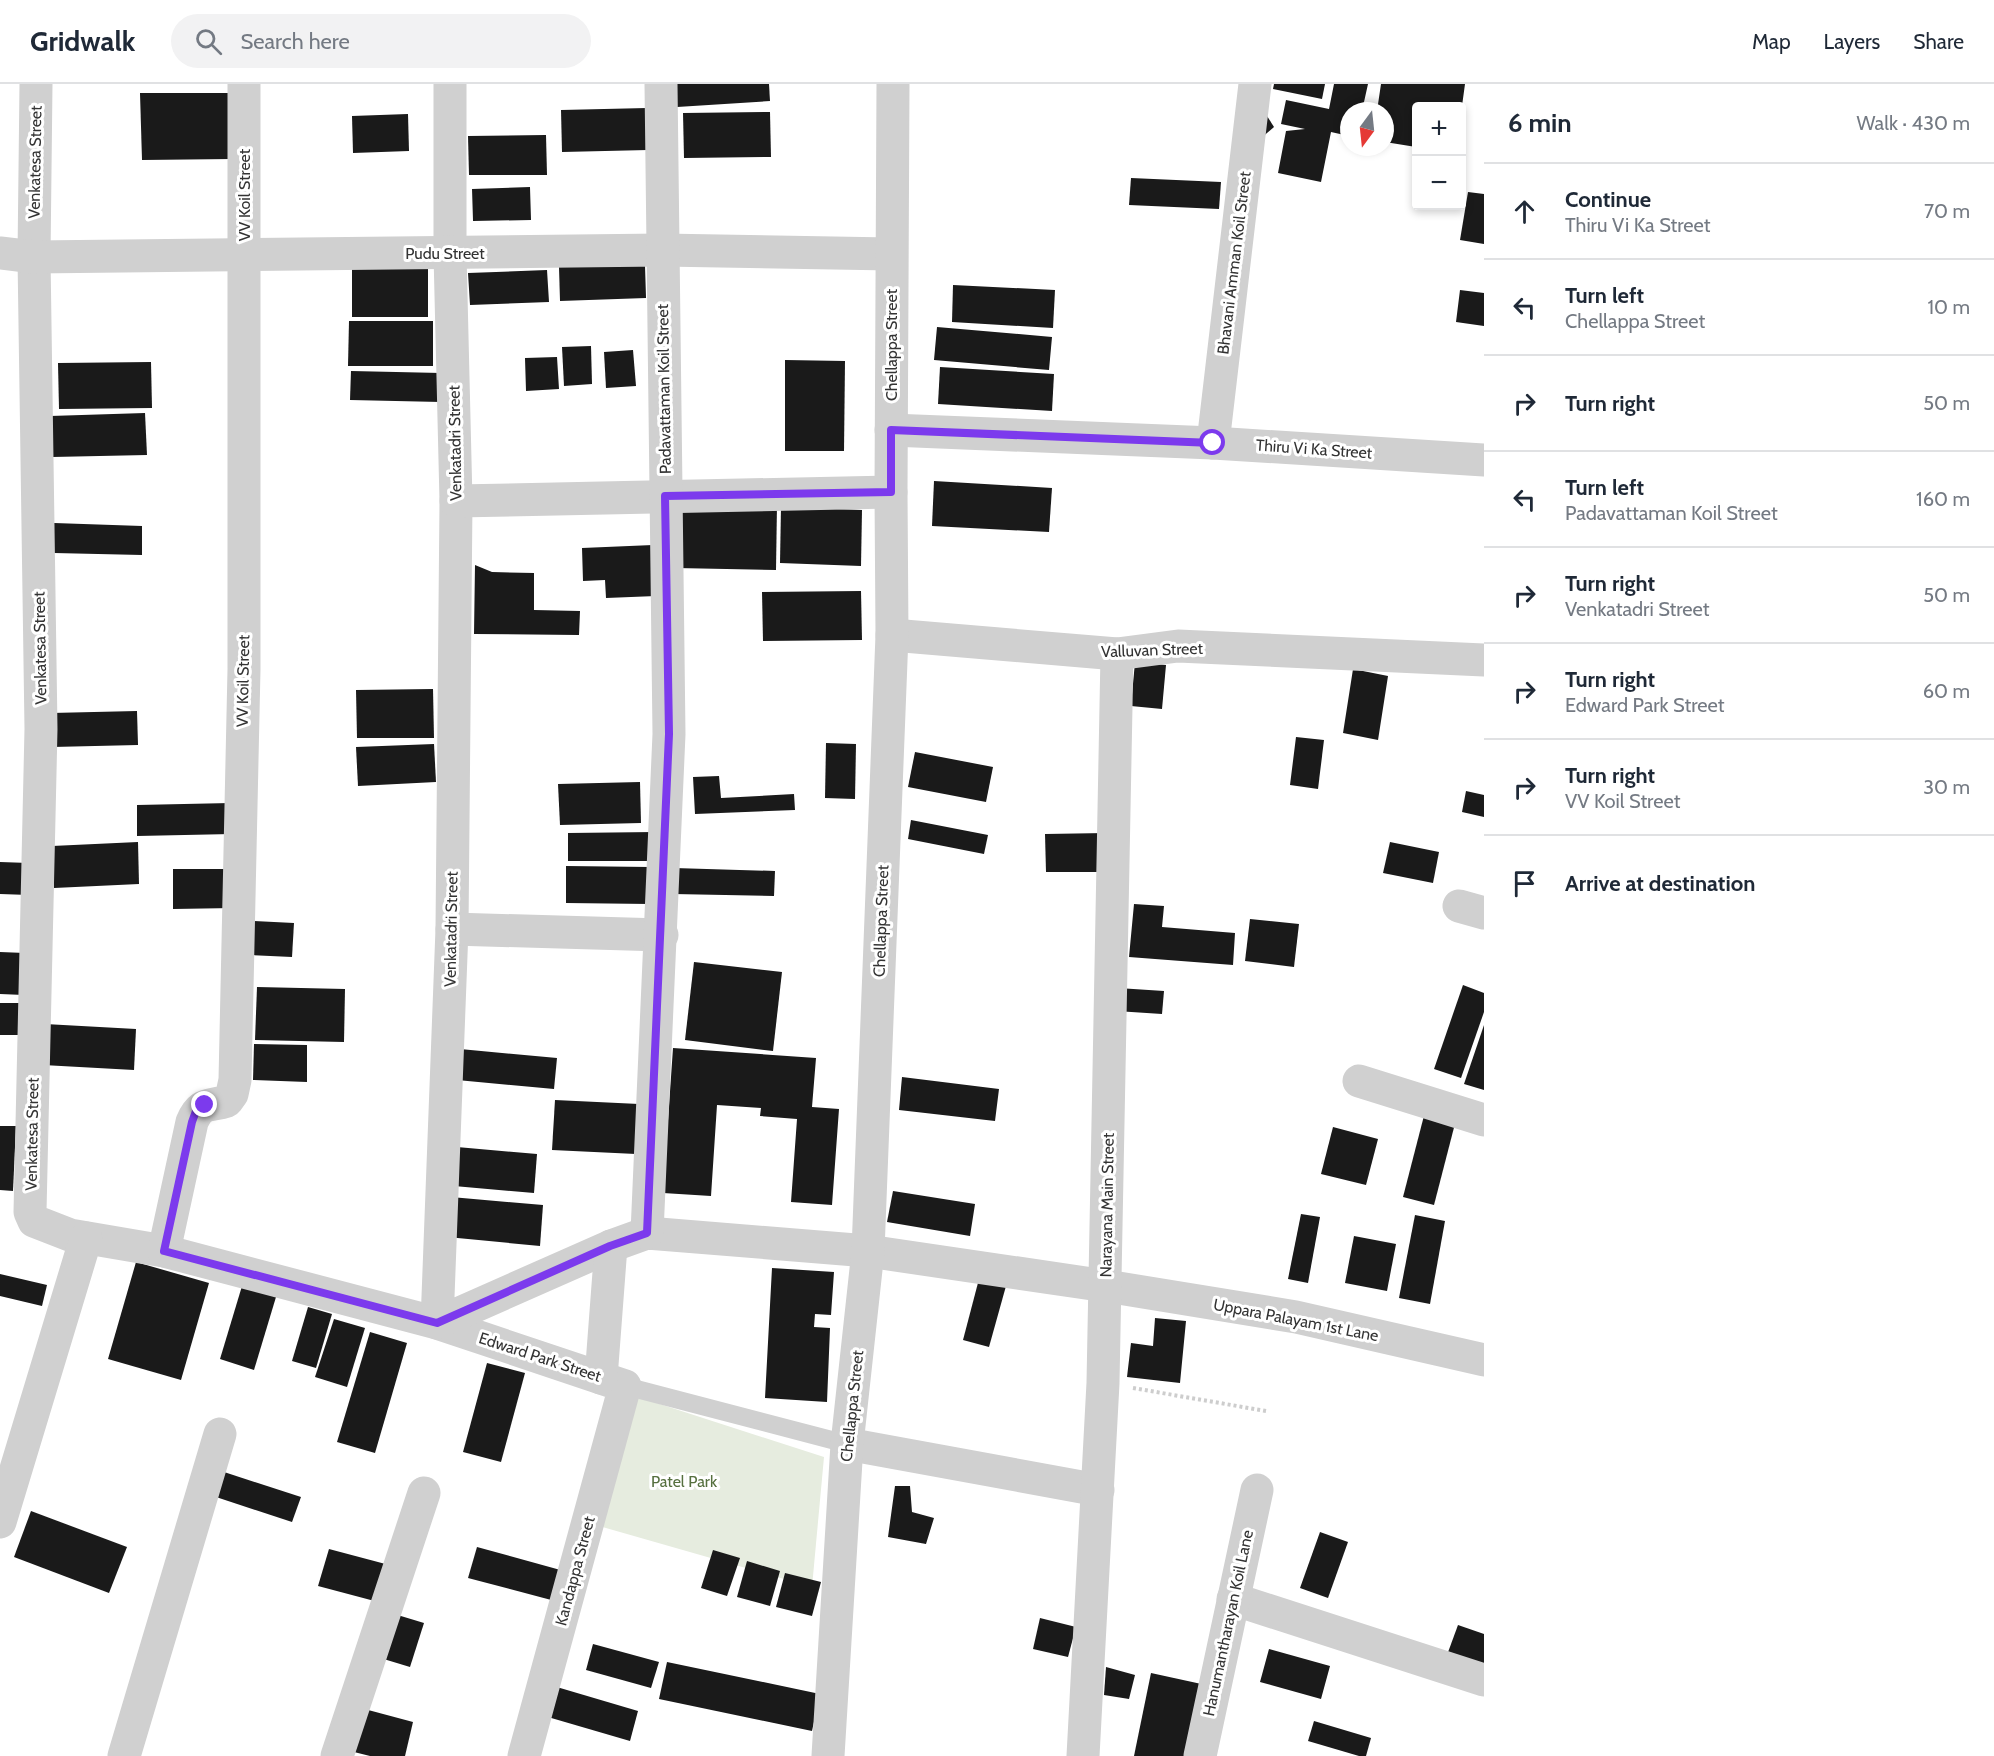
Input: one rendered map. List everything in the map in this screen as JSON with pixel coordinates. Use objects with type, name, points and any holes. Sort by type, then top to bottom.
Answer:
[{"type":"street","name":"Venkatesa Street","points":[[30,1212],[41,729],[34,257],[36,84]]},
{"type":"street","name":"VV Koil Street","points":[[164,1251],[196,1111],[205,1105],[227,1101],[232,1094],[235,1080],[244,669],[244,84]]},
{"type":"street","name":"Venkatadri Street","points":[[437,1323],[452,928],[456,501],[450,254],[450,84]]},
{"type":"street","name":"Padavattaman Koil Street","points":[[647,1233],[662,935],[669,734],[661,84]]},
{"type":"street","name":"Chellappa Street","points":[[828,1756],[847,1444],[868,1251],[892,635],[893,84]]},
{"type":"street","name":"Bhavani Amman Koil Street","points":[[1213,443],[1255,84]]},
{"type":"street","name":"Pudu Street","points":[[0,253],[34,257],[662,250],[891,254]]},
{"type":"street","name":"Thiru Vi Ka Street","points":[[891,430],[1213,443],[1484,460]]},
{"type":"street","points":[[456,501],[891,492]]},
{"type":"street","name":"Valluvan Street","points":[[892,635],[1117,654],[1178,646],[1484,660]]},
{"type":"street","name":"Narayana Main Street","points":[[1083,1756],[1098,1490],[1106,1286],[1117,654]]},
{"type":"street","points":[[452,928],[662,935]]},
{"type":"street","points":[[1359,1081],[1484,1120]]},
{"type":"street","name":"Edward Park Street","points":[[30,1212],[34,1221],[43,1226],[86,1238],[164,1251],[437,1323],[613,1382]]},
{"type":"street","points":[[437,1323],[610,1246],[647,1233],[868,1251]]},
{"type":"street","points":[[0,1522],[86,1238]]},
{"type":"street","points":[[610,1246],[613,1382]]},
{"type":"street","name":"Uppara Palayam 1st Lane","points":[[868,1251],[1296,1317],[1484,1360]]},
{"type":"street","name":"Kandappa Street","points":[[524,1756],[613,1382]]},
{"type":"street","points":[[124,1756],[220,1434]]},
{"type":"street","points":[[847,1444],[1098,1490]]},
{"type":"street","name":"Hanumantharayan Koil Lane","points":[[1200,1756],[1257,1490]]},
{"type":"street","points":[[337,1756],[424,1493]]},
{"type":"street","points":[[1233,1599],[1484,1680]]},
{"type":"lane","name":"Edward Park Street","points":[[613,1382],[847,1444]]},
{"type":"path","points":[[1103,1383],[1266,1411]]},
{"type":"green space","name":"Patel Park","points":[[632,1395],[824,1457],[812,1587],[599,1526]]},
{"type":"building","points":[[676,84],[769,84],[770,101],[677,107]]},
{"type":"building","points":[[1274,84],[1325,84],[1322,99],[1273,89]]},
{"type":"building","points":[[1334,84],[1368,84],[1364,102],[1340,102],[1340,134],[1331,132],[1321,182],[1278,173],[1286,131],[1305,129],[1281,124],[1286,100],[1329,109]]},
{"type":"building","points":[[1381,84],[1465,84],[1463,102],[1412,102],[1412,146],[1394,143],[1394,102],[1378,102]]},
{"type":"building","points":[[140,93],[231,93],[232,159],[142,160]]},
{"type":"building","points":[[647,108],[648,150],[562,152],[561,110]]},
{"type":"building","points":[[770,112],[771,157],[684,158],[683,113]]},
{"type":"building","points":[[408,114],[409,151],[353,153],[352,116]]},
{"type":"building","points":[[1267,116],[1274,127],[1253,145]]},
{"type":"building","points":[[546,135],[547,175],[469,175],[468,136]]},
{"type":"building","points":[[1131,178],[1221,182],[1219,209],[1129,205]]},
{"type":"building","points":[[530,187],[531,220],[473,221],[472,189]]},
{"type":"building","points":[[1468,192],[1484,194],[1484,244],[1460,240]]},
{"type":"building","points":[[352,264],[428,265],[428,317],[352,317]]},
{"type":"building","points":[[645,265],[646,298],[560,301],[559,267]]},
{"type":"building","points":[[547,270],[549,302],[470,305],[468,273]]},
{"type":"building","points":[[953,285],[1055,290],[1053,328],[952,322]]},
{"type":"building","points":[[1460,290],[1484,293],[1484,326],[1456,322]]},
{"type":"building","points":[[349,321],[433,321],[433,366],[348,366]]},
{"type":"building","points":[[937,327],[1052,337],[1049,370],[934,360]]},
{"type":"building","points":[[591,346],[592,384],[564,386],[562,347]]},
{"type":"building","points":[[633,350],[636,386],[606,388],[604,352]]},
{"type":"building","points":[[557,357],[559,389],[526,391],[525,358]]},
{"type":"building","points":[[785,360],[845,361],[844,451],[785,451]]},
{"type":"building","points":[[151,362],[152,408],[59,409],[58,363]]},
{"type":"building","points":[[940,367],[1054,374],[1052,411],[938,404]]},
{"type":"building","points":[[351,371],[441,373],[441,402],[350,400]]},
{"type":"building","points":[[145,413],[147,455],[52,457],[50,416]]},
{"type":"building","points":[[934,481],[1052,488],[1049,532],[932,526]]},
{"type":"building","points":[[677,502],[777,504],[776,570],[676,568]]},
{"type":"building","points":[[781,507],[862,510],[861,566],[780,563]]},
{"type":"building","points":[[54,523],[142,526],[142,555],[54,553]]},
{"type":"building","points":[[653,545],[656,596],[606,598],[605,580],[583,581],[582,548]]},
{"type":"building","points":[[475,565],[492,572],[534,573],[534,610],[580,611],[579,635],[474,634]]},
{"type":"building","points":[[861,591],[862,640],[763,641],[762,592]]},
{"type":"building","points":[[1135,662],[1166,665],[1162,709],[1131,706]]},
{"type":"building","points":[[1353,669],[1388,676],[1378,740],[1343,733]]},
{"type":"building","points":[[433,689],[434,738],[357,738],[356,690]]},
{"type":"building","points":[[137,711],[138,745],[52,747],[51,713]]},
{"type":"building","points":[[1296,737],[1324,740],[1318,789],[1290,785]]},
{"type":"building","points":[[826,743],[856,744],[855,799],[825,798]]},
{"type":"building","points":[[434,744],[436,782],[358,786],[356,747]]},
{"type":"building","points":[[915,752],[993,767],[986,802],[908,787]]},
{"type":"building","points":[[719,776],[721,798],[794,794],[795,810],[695,814],[693,777]]},
{"type":"building","points":[[640,782],[641,823],[560,825],[558,784]]},
{"type":"building","points":[[1466,791],[1484,795],[1484,817],[1462,812]]},
{"type":"building","points":[[231,803],[232,834],[137,836],[137,805]]},
{"type":"building","points":[[911,820],[988,835],[984,854],[908,839]]},
{"type":"building","points":[[655,832],[656,861],[568,861],[568,833]]},
{"type":"building","points":[[1106,833],[1107,872],[1046,872],[1045,834]]},
{"type":"building","points":[[138,842],[139,884],[54,888],[52,846]]},
{"type":"building","points":[[1390,842],[1439,852],[1433,883],[1383,873]]},
{"type":"building","points":[[0,862],[29,863],[29,895],[0,894]]},
{"type":"building","points":[[566,866],[650,867],[650,904],[566,903]]},
{"type":"building","points":[[674,868],[775,871],[774,896],[673,894]]},
{"type":"building","points":[[173,869],[234,869],[234,908],[173,909]]},
{"type":"building","points":[[1134,904],[1164,906],[1162,927],[1235,933],[1233,965],[1129,957]]},
{"type":"building","points":[[1250,919],[1299,924],[1294,967],[1245,961]]},
{"type":"building","points":[[252,921],[294,923],[292,957],[251,955]]},
{"type":"building","points":[[0,952],[25,953],[24,995],[0,994]]},
{"type":"building","points":[[694,962],[782,972],[773,1051],[685,1040]]},
{"type":"building","points":[[1463,985],[1484,993],[1484,1012],[1461,1078],[1434,1069]]},
{"type":"building","points":[[257,987],[345,989],[344,1042],[255,1040]]},
{"type":"building","points":[[1118,988],[1164,991],[1162,1014],[1116,1011]]},
{"type":"building","points":[[0,1003],[25,1003],[24,1035],[0,1035]]},
{"type":"building","points":[[45,1024],[136,1029],[134,1070],[43,1065]]},
{"type":"building","points":[[1484,1025],[1484,1090],[1464,1084]]},
{"type":"building","points":[[254,1044],[307,1045],[307,1082],[253,1080]]},
{"type":"building","points":[[673,1048],[816,1058],[812,1107],[839,1109],[832,1205],[791,1202],[797,1119],[760,1116],[761,1108],[717,1105],[711,1196],[663,1193]]},
{"type":"building","points":[[460,1049],[557,1058],[554,1089],[457,1080]]},
{"type":"building","points":[[902,1077],[999,1089],[995,1121],[899,1110]]},
{"type":"building","points":[[555,1100],[639,1104],[636,1154],[552,1150]]},
{"type":"building","points":[[1427,1104],[1458,1112],[1434,1205],[1403,1197]]},
{"type":"building","points":[[0,1126],[16,1126],[13,1191],[0,1190]]},
{"type":"building","points":[[1333,1127],[1378,1139],[1366,1185],[1321,1174]]},
{"type":"building","points":[[457,1147],[537,1154],[534,1193],[454,1186]]},
{"type":"building","points":[[893,1191],[975,1204],[970,1236],[887,1222]]},
{"type":"building","points":[[451,1197],[543,1205],[540,1246],[447,1237]]},
{"type":"building","points":[[1301,1214],[1320,1217],[1308,1283],[1288,1279]]},
{"type":"building","points":[[1415,1215],[1445,1221],[1430,1304],[1399,1298]]},
{"type":"building","points":[[1354,1236],[1396,1244],[1387,1291],[1345,1283]]},
{"type":"building","points":[[136,1262],[209,1283],[181,1380],[108,1359]]},
{"type":"building","points":[[772,1268],[834,1272],[831,1315],[815,1314],[814,1327],[830,1328],[827,1402],[765,1398]]},
{"type":"building","points":[[0,1274],[47,1285],[42,1306],[0,1296]]},
{"type":"building","points":[[979,1279],[1006,1286],[989,1347],[963,1340]]},
{"type":"building","points":[[242,1286],[276,1297],[254,1370],[220,1359]]},
{"type":"building","points":[[308,1307],[332,1314],[316,1368],[292,1361]]},
{"type":"building","points":[[1155,1318],[1186,1321],[1180,1383],[1127,1377],[1131,1343],[1153,1346]]},
{"type":"building","points":[[334,1319],[365,1328],[347,1387],[315,1377]]},
{"type":"building","points":[[370,1332],[407,1343],[375,1453],[337,1442]]},
{"type":"building","points":[[487,1363],[525,1373],[501,1462],[463,1452]]},
{"type":"building","points":[[221,1471],[301,1497],[292,1522],[213,1496]]},
{"type":"building","points":[[895,1486],[910,1486],[912,1512],[934,1518],[926,1544],[888,1537]]},
{"type":"building","points":[[31,1511],[127,1547],[109,1593],[14,1557]]},
{"type":"building","points":[[1320,1532],[1348,1542],[1328,1598],[1300,1588]]},
{"type":"building","points":[[477,1547],[564,1571],[555,1601],[468,1578]]},
{"type":"building","points":[[329,1549],[393,1566],[382,1603],[318,1586]]},
{"type":"building","points":[[713,1550],[740,1558],[727,1596],[701,1588]]},
{"type":"building","points":[[747,1561],[780,1571],[770,1606],[737,1597]]},
{"type":"building","points":[[785,1573],[821,1582],[812,1616],[776,1607]]},
{"type":"building","points":[[391,1613],[424,1623],[410,1667],[377,1657]]},
{"type":"building","points":[[1040,1618],[1076,1627],[1068,1657],[1033,1649]]},
{"type":"building","points":[[1458,1625],[1484,1634],[1484,1668],[1447,1655]]},
{"type":"building","points":[[593,1644],[659,1662],[651,1688],[586,1670]]},
{"type":"building","points":[[1269,1649],[1330,1666],[1321,1699],[1260,1682]]},
{"type":"building","points":[[667,1662],[820,1694],[812,1731],[659,1699]]},
{"type":"building","points":[[1106,1667],[1135,1675],[1129,1699],[1104,1695]]},
{"type":"building","points":[[1151,1673],[1206,1685],[1191,1756],[1134,1756]]},
{"type":"building","points":[[550,1685],[638,1711],[630,1741],[541,1715]]},
{"type":"building","points":[[357,1707],[413,1722],[405,1756],[370,1756],[346,1750]]},
{"type":"building","points":[[1314,1721],[1371,1738],[1366,1756],[1308,1741]]},
{"type":"route","points":[[205,1105],[196,1111],[192,1122],[164,1251],[437,1323],[610,1246],[647,1233],[662,935],[669,734],[665,496],[891,492],[891,430],[1213,443]]}]
